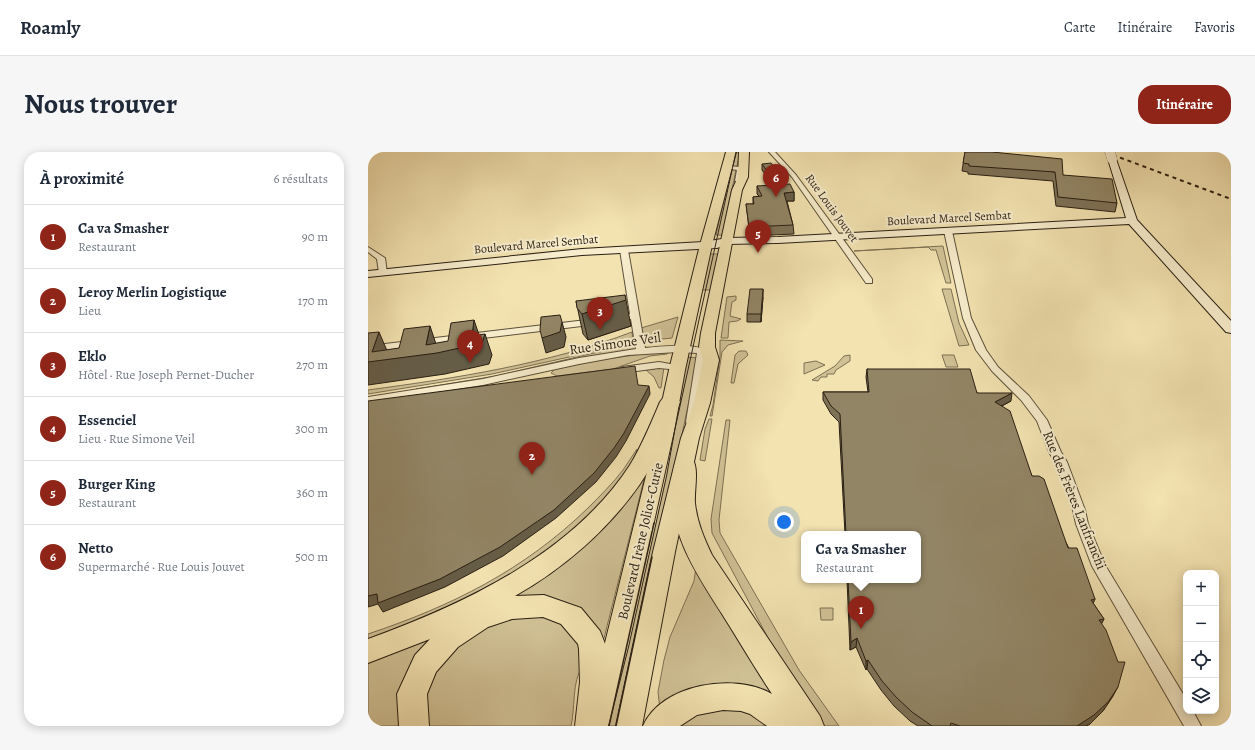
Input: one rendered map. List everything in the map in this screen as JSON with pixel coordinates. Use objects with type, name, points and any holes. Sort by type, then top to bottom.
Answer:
[{"type":"highway","points":[[368,651],[448,619],[485,601],[545,563],[570,543],[614,502],[631,480],[652,446],[670,402]]},
{"type":"highway","points":[[685,465],[682,503],[684,515],[690,535],[701,559],[809,726]]},
{"type":"highway","points":[[414,726],[411,715],[411,698],[415,684],[430,657],[447,639],[468,623],[494,612],[520,606],[554,608],[566,613],[577,620],[590,639],[594,653],[590,726]]},
{"type":"highway","points":[[658,726],[668,714],[692,701],[709,696],[743,698],[760,703],[773,712],[786,726]]},
{"type":"main road","name":"Boulevard Irène Joliot-Curie","points":[[595,726],[616,647],[652,491],[670,402],[706,245],[731,152]]},
{"type":"main road","name":"Boulevard Irène Joliot-Curie","points":[[629,726],[664,552],[690,438],[702,403],[711,360],[704,349],[728,243],[737,190],[741,184],[744,152]]},
{"type":"street","points":[[368,154],[373,152]]},
{"type":"street","name":"Rue Louis Jouvet","points":[[772,152],[794,176],[869,281]]},
{"type":"street","points":[[1110,152],[1130,216],[1231,329]]},
{"type":"street","name":"Boulevard Irène Joliot-Curie","points":[[727,167],[740,168],[737,190]]},
{"type":"street","name":"Boulevard Marcel Sembat","points":[[368,274],[552,255],[728,243],[948,231],[1130,216]]},
{"type":"street","name":"Rue des Frères Lanfranchi","points":[[948,231],[967,318],[981,350],[995,369],[1025,398],[1042,420],[1055,452],[1061,462],[1079,510],[1082,524],[1099,566],[1193,726]]},
{"type":"street","points":[[368,249],[376,253],[381,258],[383,273]]},
{"type":"street","points":[[624,250],[641,351]]},
{"type":"street","points":[[368,349],[635,316]]},
{"type":"street","points":[[680,358],[704,349]]},
{"type":"street","name":"Rue Simone Veil","points":[[368,400],[529,373],[552,372],[603,357],[641,351],[680,358]]},
{"type":"street","name":"Rue Simone Veil","points":[[625,369],[650,357],[680,358]]},
{"type":"street","name":"Rue Simone Veil","points":[[613,371],[664,365],[674,367],[680,358]]},
{"type":"street","name":"Rue Simone Veil","points":[[482,389],[487,384],[529,373]]},
{"type":"street","name":"Rue Simone Veil","points":[[368,406],[526,384]]},
{"type":"shaded area","points":[[735,152],[740,152],[722,235],[716,235]]},
{"type":"shaded area","points":[[943,246],[951,283],[946,283],[936,250],[931,250],[928,247],[854,251]]},
{"type":"shaded area","points":[[708,254],[721,254],[712,290],[701,290]]},
{"type":"shaded area","points":[[942,289],[951,289],[959,323],[969,345],[959,346]]},
{"type":"shaded area","points":[[736,296],[736,300],[732,302],[730,316],[741,319],[729,322],[728,338],[721,338],[727,297]]},
{"type":"shaded area","points":[[678,317],[672,338],[643,341],[641,328]]},
{"type":"shaded area","points":[[632,332],[633,343],[492,374],[368,394],[368,390],[468,375],[535,361],[568,353]]},
{"type":"shaded area","points":[[720,340],[743,341],[728,345],[722,352],[712,416],[710,416],[720,356]]},
{"type":"shaded area","points":[[637,345],[635,350],[492,378],[416,389],[496,376],[594,353]]},
{"type":"shaded area","points":[[739,351],[746,351],[748,355],[738,364],[734,383],[731,383],[735,355]]},
{"type":"shaded area","points":[[656,352],[668,352],[667,354],[650,356],[613,369],[557,376],[551,373],[555,369],[599,360]]},
{"type":"shaded area","points":[[850,355],[850,361],[836,370],[834,374],[827,374],[827,377],[821,377],[818,381],[812,380],[835,366],[844,356]]},
{"type":"shaded area","points":[[942,355],[954,355],[958,367],[946,367]]},
{"type":"shaded area","points":[[686,357],[698,358],[621,726],[604,726]]},
{"type":"shaded area","points":[[816,361],[825,365],[804,374],[804,363]]},
{"type":"shaded area","points":[[664,367],[661,388],[659,388],[654,377],[646,370]]},
{"type":"shaded area","points":[[709,419],[712,419],[705,461],[700,460],[705,429]]},
{"type":"shaded area","points":[[726,420],[730,420],[719,520],[720,533],[799,670],[839,726],[820,726],[775,651],[712,533],[711,519]]},
{"type":"shaded area","points":[[637,449],[636,454],[620,484],[578,528],[505,581],[368,642],[368,634],[429,611],[458,598],[486,584],[538,550],[564,530],[611,485]]},
{"type":"shaded area","points":[[648,464],[601,650],[572,608],[451,628],[403,726],[368,726],[368,655],[495,600]]},
{"type":"shaded area","points":[[697,560],[794,715],[771,701],[660,709],[658,692],[664,660],[670,637],[694,581]]},
{"type":"shaded area","points":[[820,608],[833,608],[833,620],[821,620]]},
{"type":"shaded area","points":[[538,614],[563,623],[572,631],[586,661],[581,668],[576,683],[571,726],[428,726],[422,703],[441,657],[493,620]]},
{"type":"shaded area","points":[[716,706],[752,712],[770,726],[672,726]]},
{"type":"building","points":[[965,152],[992,152],[1062,159],[1063,175],[1112,179],[1117,203],[1058,197],[1055,172],[969,166],[969,164],[963,163]]},
{"type":"building","points":[[771,163],[777,171],[768,172],[762,164]]},
{"type":"building","points":[[790,184],[794,192],[784,193],[793,225],[749,227],[746,204],[754,204],[753,197],[762,196],[757,186]]},
{"type":"building","points":[[750,289],[763,289],[761,314],[747,314]]},
{"type":"building","points":[[625,295],[626,300],[582,314],[577,308],[576,301]]},
{"type":"building","points":[[560,315],[562,322],[560,332],[542,338],[540,330],[541,317]]},
{"type":"building","points":[[474,320],[472,336],[485,334],[482,343],[437,353],[368,362],[368,333],[379,332],[372,352],[399,348],[404,329],[430,326],[426,345],[448,341],[451,323]]},
{"type":"building","points":[[635,366],[638,385],[649,386],[624,433],[594,473],[554,510],[500,547],[440,579],[378,603],[377,594],[368,596],[368,401]]},
{"type":"building","points":[[867,369],[970,369],[977,393],[1012,393],[995,402],[1010,411],[1032,476],[1039,476],[1044,479],[1068,548],[1077,548],[1095,599],[1091,600],[1104,619],[1099,620],[1106,630],[1118,662],[1125,662],[1118,687],[1108,702],[1094,715],[1077,726],[960,726],[951,723],[950,726],[932,726],[912,712],[882,681],[868,660],[866,661],[857,638],[851,642],[848,583],[921,583],[921,531],[846,531],[840,414],[831,406],[823,392],[869,392]]},
{"type":"tram line","points":[[654,524],[736,152]]},
{"type":"tram line","points":[[609,726],[654,523]]},
{"type":"tram line","points":[[616,726],[652,557]]},
{"type":"railway","points":[[1105,152],[1231,199]]},
{"type":"place","name":"Netto","points":[[776,197]]},
{"type":"place","name":"Burger King","points":[[758,253]]},
{"type":"place","name":"Eklo","points":[[600,330]]},
{"type":"place","name":"Essenciel","points":[[470,363]]},
{"type":"place","name":"Leroy Merlin Logistique","points":[[532,475]]},
{"type":"place","name":"Ca va Smasher","points":[[861,629]]}]
